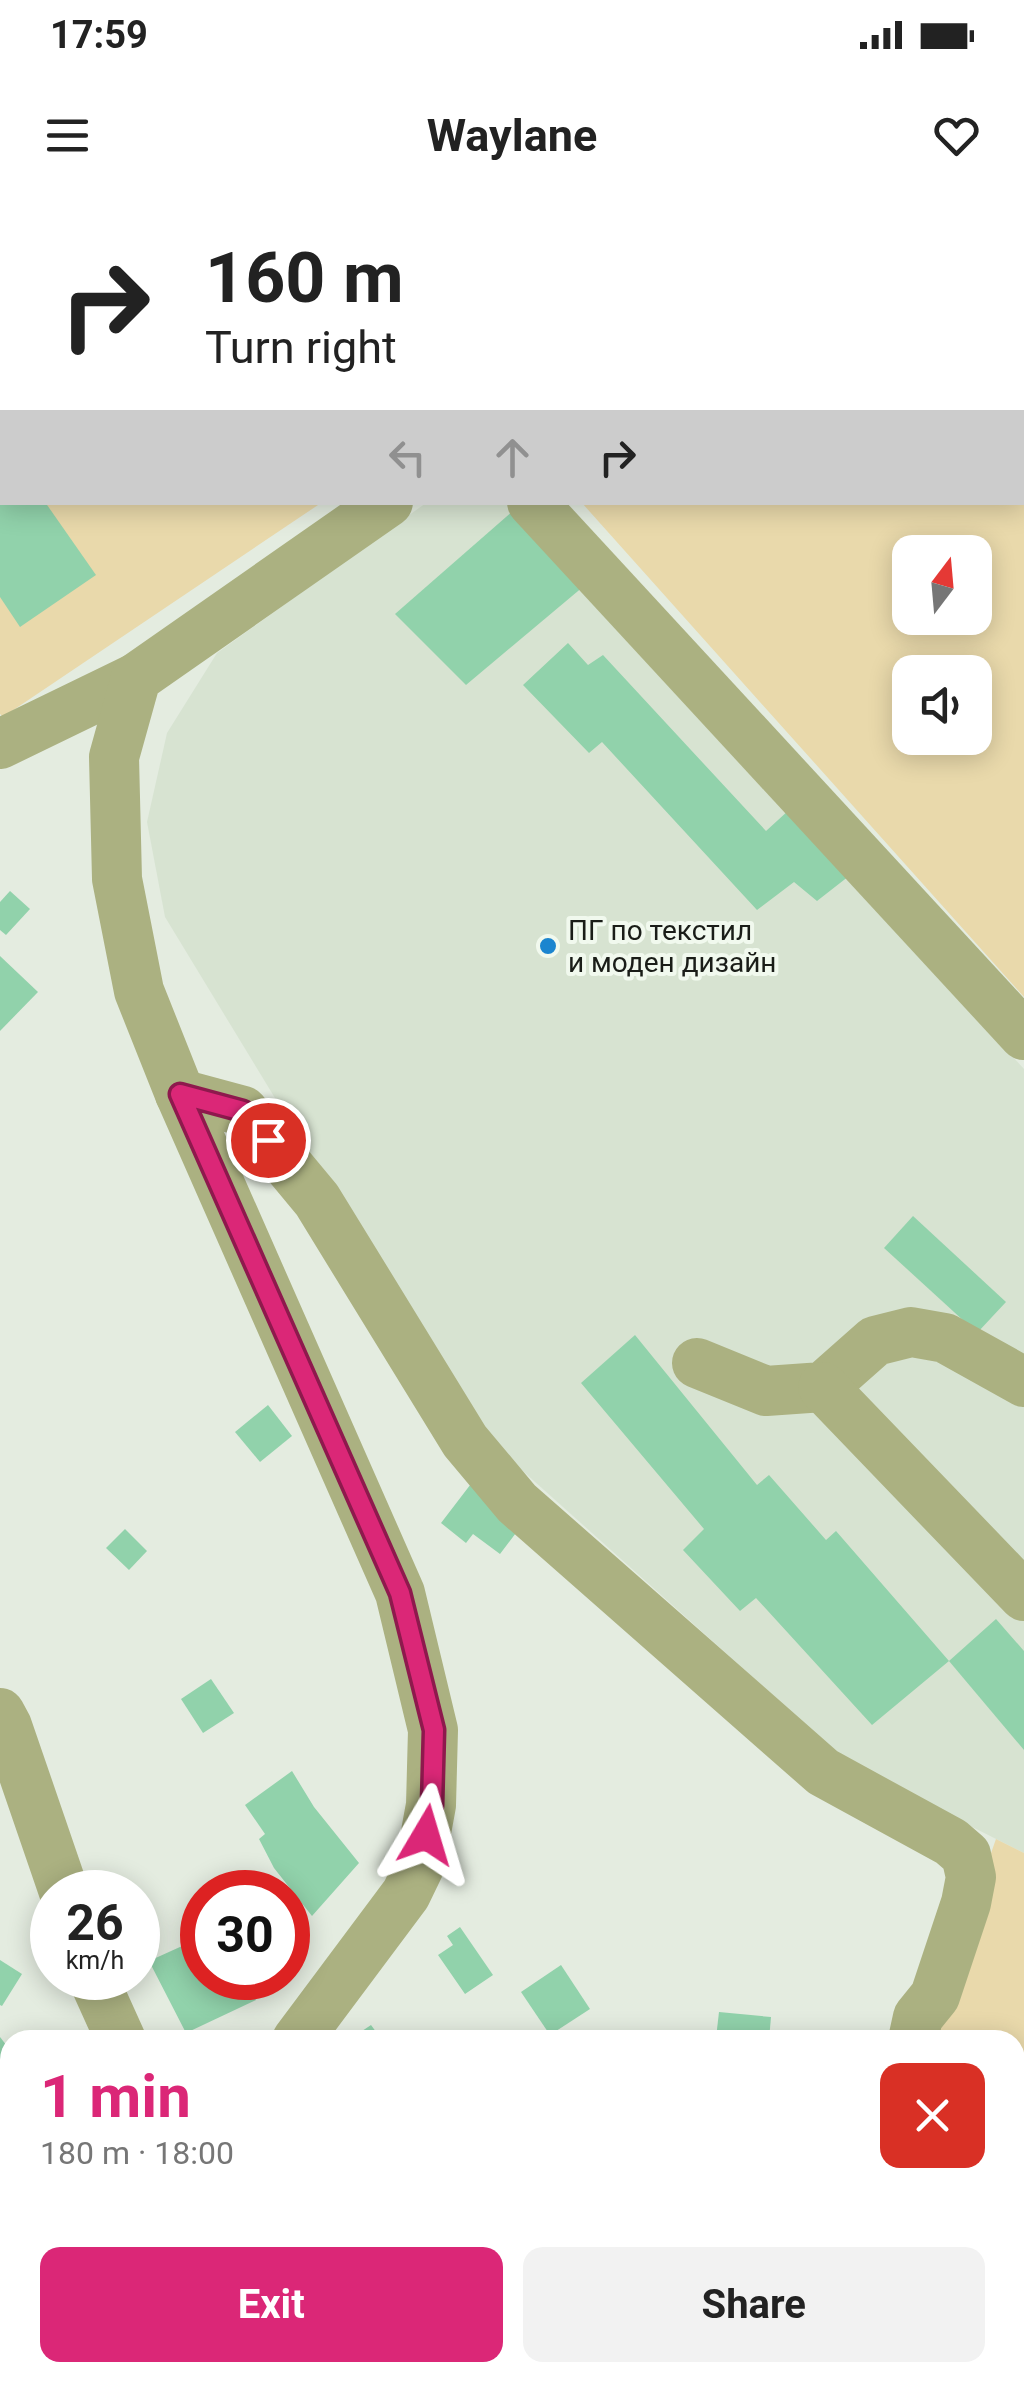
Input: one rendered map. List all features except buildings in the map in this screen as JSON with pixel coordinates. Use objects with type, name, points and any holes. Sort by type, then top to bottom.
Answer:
[{"type":"street","points":[[0,744],[136,678],[384,505]]},
{"type":"street","points":[[535,505],[1024,1035]]},
{"type":"street","points":[[136,678],[114,757],[118,878],[140,992],[180,1094],[400,1593],[434,1730],[432,1805],[420,1865],[406,1894],[305,2030]]},
{"type":"street","points":[[180,1094],[243,1111],[317,1200],[465,1441],[517,1503],[822,1772],[950,1842],[966,1856],[970,1877],[966,1903],[935,1996],[918,2017],[915,2030]]},
{"type":"street","points":[[697,1363],[766,1391],[823,1387],[875,1341],[912,1332],[945,1338],[1024,1382]]},
{"type":"street","points":[[823,1387],[1024,1596]]},
{"type":"street","points":[[0,1713],[56,1870]]},
{"type":"street","points":[[103,2000],[116,2030]]},
{"type":"shaded area","points":[[0,505],[318,505],[3,717]]},
{"type":"shaded area","name":"ПГ по текстил и моден дизайн","points":[[423,505],[509,505],[1024,1069],[1024,1853],[853,1767],[476,1429],[165,917],[147,822],[167,733],[217,653]]},
{"type":"shaded area","points":[[584,505],[1024,505],[1024,997]]},
{"type":"shaded area","points":[[996,1839],[1024,1853],[1024,2030],[929,2030]]},
{"type":"place","name":"ПГ по текстил и моден дизайн","points":[[548,946]]},
{"type":"route","points":[[268,1140],[243,1111],[180,1094],[400,1593],[434,1730],[432,1805],[426,1835]]}]
